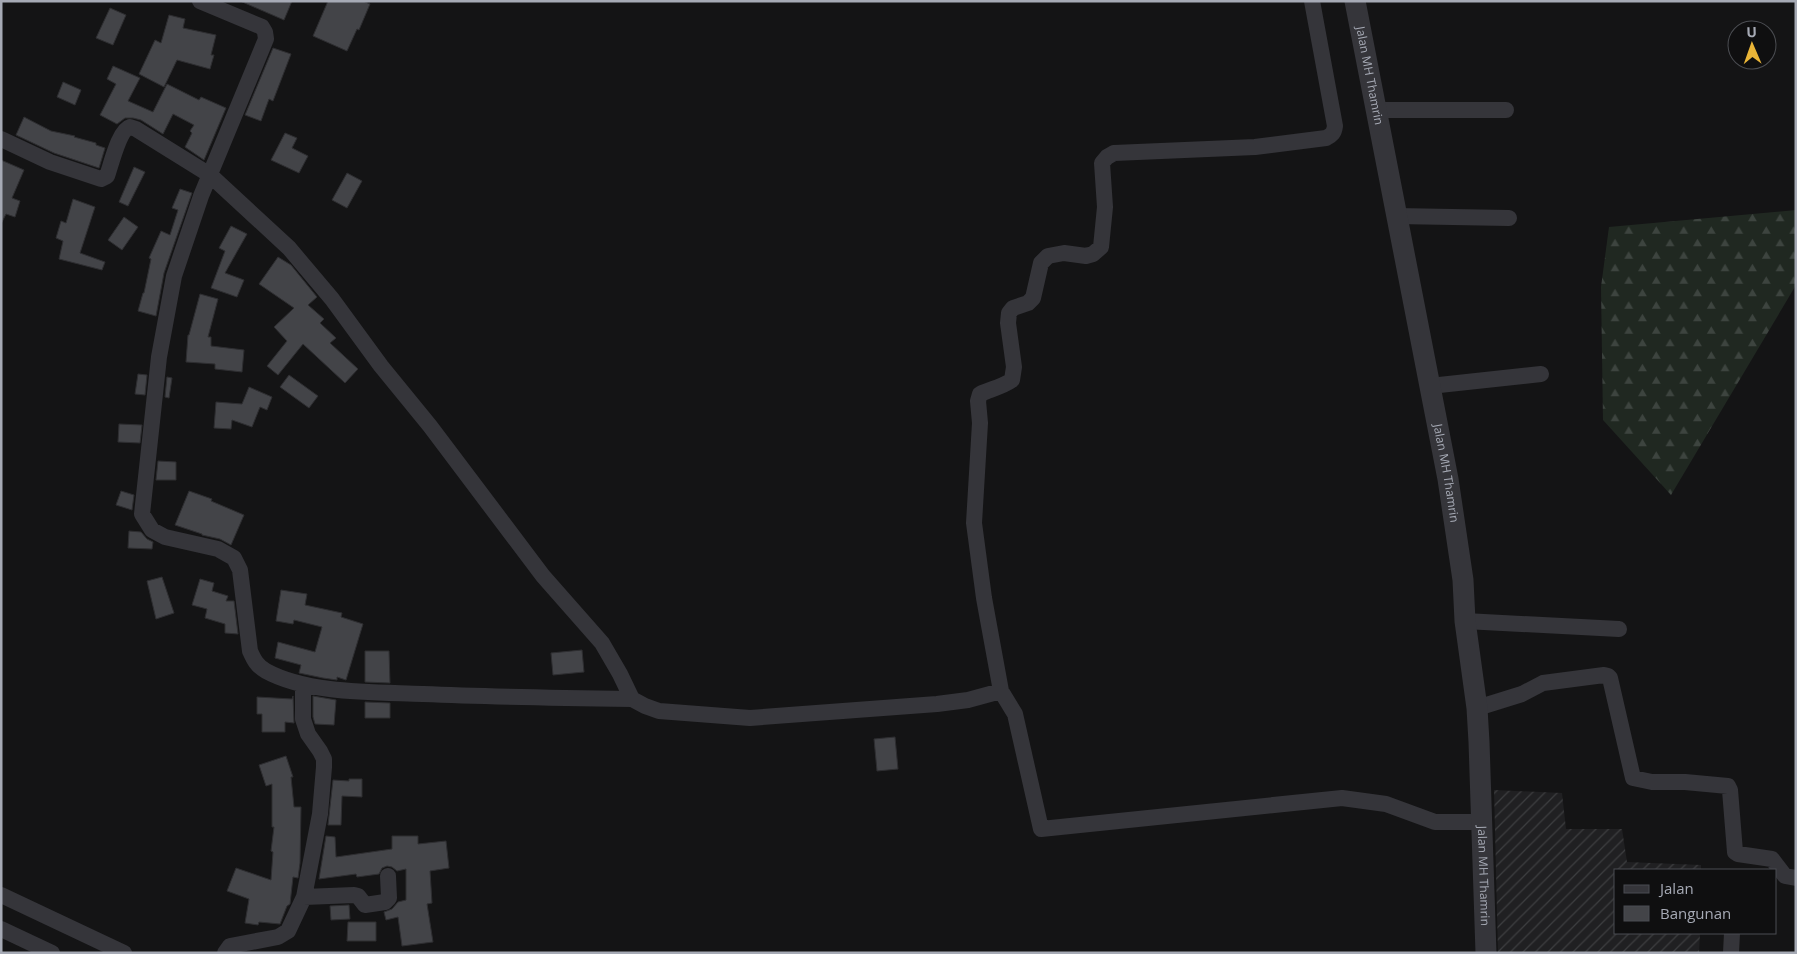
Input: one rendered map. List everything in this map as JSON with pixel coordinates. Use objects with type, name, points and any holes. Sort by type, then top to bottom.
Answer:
[{"type":"street","points":[[200,1],[262,27],[266,39],[201,196],[174,276],[159,358],[142,514],[152,530],[165,537],[218,550],[234,558],[240,570],[250,651],[254,662],[266,671],[303,685],[406,694],[632,699],[659,711],[750,718],[937,704],[968,700],[1001,691]]},
{"type":"street","points":[[1312,1],[1335,126],[1331,136],[1255,147],[1114,153],[1102,163],[1105,207],[1100,247],[1093,254],[1086,256],[1064,253],[1048,256],[1040,263],[1033,298],[1028,303],[1013,308],[1009,313],[1014,367],[1012,380],[1003,387],[980,394],[978,401],[980,423],[974,523],[984,598],[1001,691],[1015,714],[1041,829],[1342,798],[1386,804],[1434,822],[1482,822]]},
{"type":"street","name":"Jalan MH Thamrin","points":[[1355,1],[1450,488],[1477,708],[1486,953]]},
{"type":"street","points":[[1376,110],[1506,110]]},
{"type":"street","points":[[1,139],[50,162],[101,179],[107,176],[124,130],[130,127],[136,128],[210,175],[289,248],[332,299],[543,576],[602,643],[632,699]]},
{"type":"street","points":[[1396,216],[1510,218]]},
{"type":"street","points":[[1430,386],[1541,374]]},
{"type":"street","points":[[1465,621],[1618,628]]},
{"type":"street","points":[[1477,708],[1522,694],[1543,683],[1608,676],[1633,778],[1652,782],[1685,782],[1728,786],[1730,790],[1734,848],[1737,862],[1772,859],[1785,876],[1796,878]]},
{"type":"street","points":[[225,953],[230,946],[278,937],[288,931],[304,898],[320,814],[324,759],[308,734],[303,720],[303,685]]},
{"type":"street","points":[[304,898],[354,895],[358,896],[365,905],[385,902],[389,898],[388,876]]},
{"type":"street","points":[[1,895],[124,953]]},
{"type":"street","points":[[1,929],[52,953]]},
{"type":"street","points":[[1731,953],[1732,934]]},
{"type":"shaded area","points":[[1494,790],[1562,793],[1566,829],[1622,829],[1627,862],[1701,865],[1701,869],[1614,869],[1614,934],[1700,934],[1699,953],[1498,953]]},
{"type":"green space","points":[[1796,210],[1796,285],[1671,495],[1603,420],[1601,287],[1609,227]]},
{"type":"building","points":[[240,1],[292,1],[284,20]]},
{"type":"building","points":[[328,1],[363,1],[370,4],[359,30],[357,29],[347,51],[313,36]]},
{"type":"building","points":[[110,8],[126,15],[113,45],[96,38]]},
{"type":"building","points":[[169,15],[185,19],[183,28],[216,35],[211,55],[214,55],[210,69],[177,60],[164,87],[139,74],[155,40],[161,43]]},
{"type":"building","points":[[273,48],[291,54],[273,101],[269,99],[261,121],[245,115]]},
{"type":"building","points":[[113,66],[140,78],[128,101],[153,112],[167,84],[199,100],[201,97],[226,108],[204,160],[185,147],[194,125],[173,114],[163,134],[141,120],[125,118],[117,124],[100,115],[116,84],[107,79]]},
{"type":"building","points":[[63,82],[81,90],[75,105],[57,97]]},
{"type":"building","points":[[24,117],[51,131],[75,136],[105,148],[99,168],[54,153],[16,135]]},
{"type":"building","points":[[285,133],[297,138],[292,148],[308,156],[299,173],[271,160]]},
{"type":"building","points":[[1,160],[24,170],[12,198],[20,201],[15,217],[6,214],[1,224]]},
{"type":"building","points":[[134,167],[145,172],[128,206],[119,202]]},
{"type":"building","points":[[347,173],[362,181],[347,208],[332,200]]},
{"type":"building","points":[[180,189],[192,193],[164,273],[156,316],[138,311],[144,293],[151,259],[149,258],[161,231],[170,235],[178,210],[172,208]]},
{"type":"building","points":[[73,199],[95,207],[80,253],[105,262],[102,270],[59,259],[63,241],[56,238],[61,221],[66,223]]},
{"type":"building","points":[[124,217],[138,227],[122,250],[108,240]]},
{"type":"building","points":[[231,226],[247,234],[225,273],[244,280],[237,297],[211,288],[225,251],[219,248]]},
{"type":"building","points":[[278,257],[291,265],[317,297],[308,305],[324,319],[320,323],[336,338],[330,343],[358,369],[345,383],[303,344],[278,375],[267,366],[287,341],[274,327],[294,308],[259,284]]},
{"type":"building","points":[[200,294],[218,299],[208,337],[211,337],[211,346],[244,350],[242,372],[215,369],[215,364],[186,362],[188,335]]},
{"type":"building","points":[[138,374],[147,375],[145,395],[135,394]]},
{"type":"building","points":[[289,375],[318,396],[309,408],[280,387]]},
{"type":"building","points":[[167,377],[172,378],[169,398],[165,397]]},
{"type":"building","points":[[249,387],[272,397],[267,410],[260,407],[252,427],[232,420],[231,429],[214,428],[216,402],[242,404]]},
{"type":"building","points":[[119,424],[142,425],[140,443],[118,442]]},
{"type":"building","points":[[158,461],[176,462],[176,480],[156,480]]},
{"type":"building","points":[[121,491],[134,495],[132,510],[116,505]]},
{"type":"building","points":[[189,491],[212,499],[211,501],[244,515],[231,545],[220,539],[202,535],[175,525]]},
{"type":"building","points":[[129,531],[141,532],[147,539],[153,542],[152,549],[128,548]]},
{"type":"building","points":[[162,577],[174,613],[156,619],[147,581]]},
{"type":"building","points":[[200,579],[214,583],[212,591],[228,596],[226,601],[234,601],[238,634],[225,633],[225,624],[205,618],[207,609],[192,605]]},
{"type":"building","points":[[281,590],[307,594],[305,605],[342,613],[341,617],[363,624],[346,680],[337,677],[337,680],[299,673],[301,665],[275,658],[278,642],[315,652],[322,627],[294,620],[293,624],[276,621]]},
{"type":"building","points":[[582,650],[584,672],[553,675],[551,653]]},
{"type":"building","points":[[365,651],[389,651],[390,683],[365,682]]},
{"type":"building","points":[[293,696],[294,723],[285,722],[285,732],[262,732],[262,714],[257,714],[257,697],[292,699]]},
{"type":"building","points":[[313,696],[336,700],[334,725],[315,724]]},
{"type":"building","points":[[365,702],[390,703],[390,718],[365,718]]},
{"type":"building","points":[[895,737],[898,769],[877,771],[874,739]]},
{"type":"building","points":[[286,756],[293,777],[291,777],[294,807],[301,807],[298,878],[293,877],[290,904],[287,906],[280,924],[259,922],[258,925],[245,923],[249,899],[227,891],[236,868],[271,880],[273,852],[271,851],[274,827],[272,827],[272,784],[266,786],[259,765]]},
{"type":"building","points":[[349,779],[362,779],[362,797],[342,796],[341,825],[328,825],[333,780],[349,781]]},
{"type":"building","points":[[326,836],[335,837],[336,857],[392,849],[392,836],[418,836],[418,844],[446,841],[449,868],[430,871],[432,903],[427,904],[433,942],[402,946],[398,917],[386,920],[384,912],[392,909],[398,902],[406,900],[406,869],[397,871],[387,866],[382,868],[379,874],[357,877],[356,874],[319,879]]},
{"type":"building","points":[[349,905],[350,919],[331,920],[330,906]]},
{"type":"building","points":[[348,922],[376,922],[376,941],[347,941]]}]
